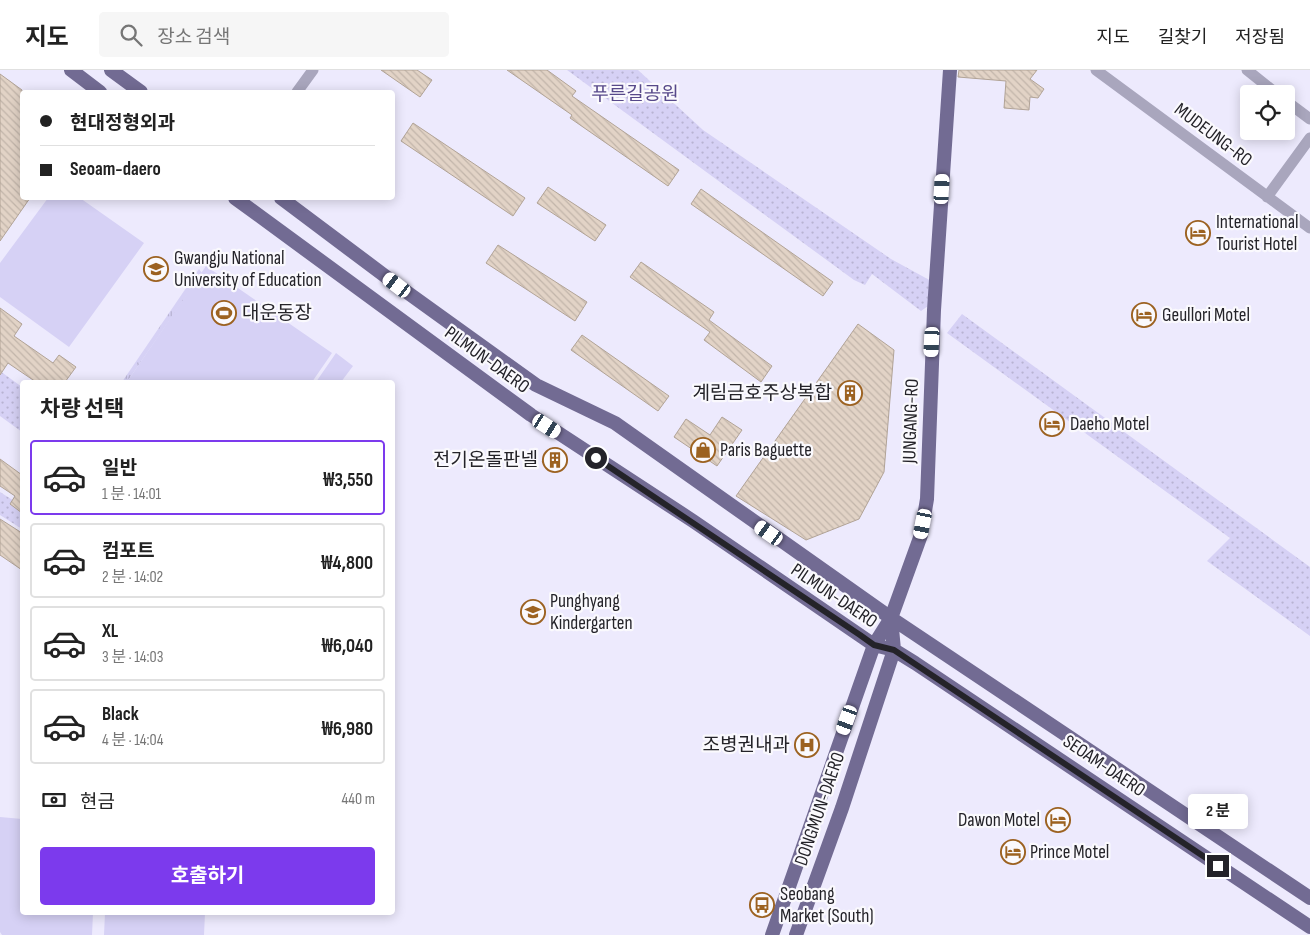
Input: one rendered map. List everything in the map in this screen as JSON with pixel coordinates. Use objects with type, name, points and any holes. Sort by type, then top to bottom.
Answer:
[{"type":"main road","points":[[71,70],[97,90]]},
{"type":"main road","points":[[111,70],[138,90]]},
{"type":"main road","name":"JUNGANG-RO","points":[[891,618],[921,535],[927,499],[934,310],[950,70]]},
{"type":"main road","name":"PILMUN-DAERO","points":[[238,200],[531,415],[693,521],[874,645]]},
{"type":"main road","name":"PILMUN-DAERO","points":[[284,200],[397,285],[536,385],[615,423],[891,618]]},
{"type":"main road","name":"DONGMUN-DAERO","points":[[772,935],[874,645],[891,618]]},
{"type":"main road","name":"DONGMUN-DAERO","points":[[796,935],[842,808],[894,650],[891,618]]},
{"type":"main road","name":"SEOAM-DAERO","points":[[891,618],[1310,898]]},
{"type":"main road","name":"SEOAM-DAERO","points":[[874,645],[894,650],[1310,927]]},
{"type":"street","points":[[298,90],[313,70]]},
{"type":"street","points":[[1247,70],[1266,85]]},
{"type":"street","name":"MUDEUNG-RO","points":[[1100,71],[1310,228]]},
{"type":"street","points":[[1295,108],[1310,119]]},
{"type":"street","points":[[1267,197],[1310,138]]},
{"type":"green space","name":"푸른길공원","points":[[567,70],[638,70],[703,130],[891,259],[933,282],[928,306],[921,311],[872,274],[865,285],[854,280]]},
{"type":"green space","points":[[47,200],[83,200],[144,243],[69,347],[0,297],[0,263]]},
{"type":"green space","name":"대운동장","points":[[206,266],[332,353],[313,380],[128,380]]},
{"type":"green space","points":[[199,269],[202,273],[128,380],[123,380]]},
{"type":"green space","points":[[962,314],[1310,567],[1310,636],[1207,561],[1230,538],[947,333]]},
{"type":"green space","points":[[336,353],[353,366],[342,380],[317,380]]},
{"type":"green space","points":[[0,371],[20,386],[20,431],[0,416]]},
{"type":"green space","points":[[0,492],[20,505],[20,528],[0,515]]},
{"type":"green space","points":[[0,817],[20,819],[20,915],[93,915],[92,935],[2,935],[0,932]]},
{"type":"green space","points":[[105,915],[205,915],[204,935],[104,935]]},
{"type":"building","points":[[381,70],[417,70],[432,80],[420,97]]},
{"type":"building","points":[[507,70],[547,70],[576,91],[572,96],[679,170],[668,186],[570,118],[572,115]]},
{"type":"building","points":[[959,70],[1037,70],[1030,79],[1044,89],[1038,98],[1030,97],[1029,110],[1004,108],[1006,81],[958,77]]},
{"type":"building","points":[[0,74],[22,90],[20,90],[20,200],[29,200],[0,241]]},
{"type":"building","points":[[413,123],[525,198],[513,216],[401,141]]},
{"type":"building","points":[[548,187],[606,225],[595,241],[537,203]]},
{"type":"building","points":[[701,189],[833,282],[823,296],[691,204]]},
{"type":"building","points":[[498,245],[587,302],[575,321],[486,263]]},
{"type":"building","points":[[641,262],[714,312],[709,320],[772,366],[761,382],[704,340],[710,332],[630,277]]},
{"type":"building","points":[[0,308],[22,324],[14,336],[53,363],[59,355],[76,367],[66,380],[33,380],[8,363],[0,375]]},
{"type":"building","name":"계림금호주상복합","points":[[858,324],[894,350],[884,472],[859,519],[806,540],[736,496]]},
{"type":"building","points":[[582,335],[669,396],[658,411],[571,350]]},
{"type":"building","points":[[722,417],[742,430],[717,466],[674,437],[686,419],[710,435]]},
{"type":"building","name":"전기온돌판넬","points":[[550,448],[567,458],[559,471],[542,462]]},
{"type":"building","points":[[0,459],[20,474],[20,512],[10,504],[15,496],[0,486]]},
{"type":"building","points":[[0,519],[20,532],[20,569],[0,555]]},
{"type":"place","name":"International Tourist Hotel","points":[[1198,233]]},
{"type":"place","name":"Gwangju National University of Education","points":[[156,269]]},
{"type":"place","name":"대운동장","points":[[224,313]]},
{"type":"place","name":"Geullori Motel","points":[[1144,315]]},
{"type":"place","name":"계림금호주상복합","points":[[850,393]]},
{"type":"place","name":"Daeho Motel","points":[[1052,424]]},
{"type":"place","name":"Paris Baguette","points":[[703,450]]},
{"type":"place","name":"전기온돌판넬","points":[[555,460]]},
{"type":"place","name":"Punghyang Kindergarten","points":[[533,612]]},
{"type":"place","name":"조병권내과","points":[[807,745]]},
{"type":"place","name":"Dawon Motel","points":[[1058,820]]},
{"type":"place","name":"Prince Motel","points":[[1013,852]]},
{"type":"place","name":"Seobang Market (South)","points":[[762,905]]},
{"type":"route","points":[[596,458],[693,521],[817,608],[874,645],[894,650],[1071,766],[1218,866]]}]
